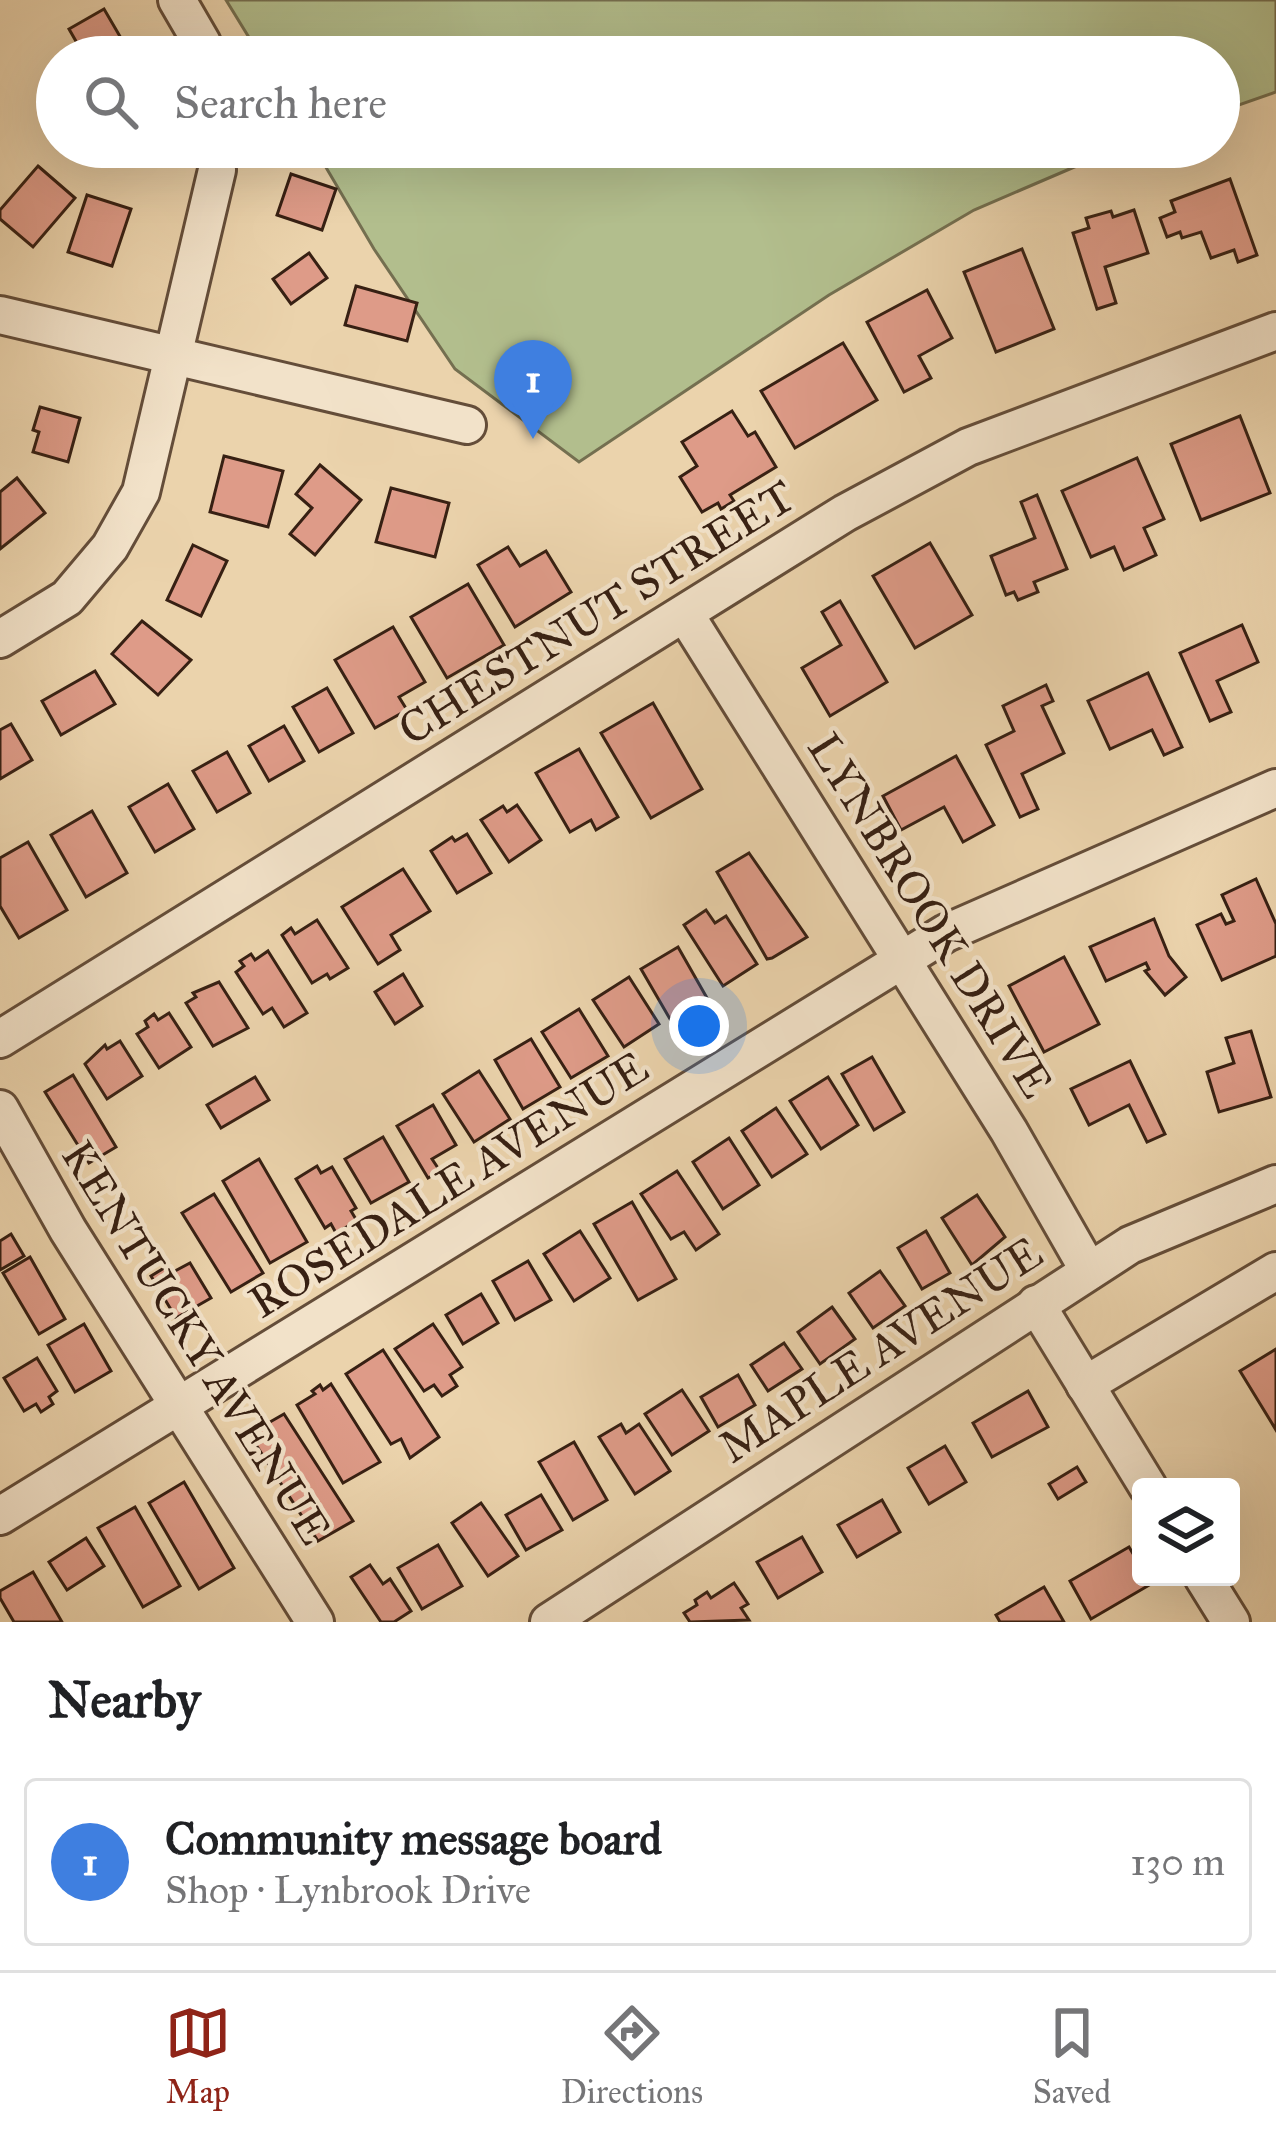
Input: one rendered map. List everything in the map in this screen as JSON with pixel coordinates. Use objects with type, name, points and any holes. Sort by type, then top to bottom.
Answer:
[{"type":"street","points":[[177,0],[198,36]]},
{"type":"street","points":[[0,640],[67,598],[110,547],[141,492],[217,168]]},
{"type":"street","points":[[0,315],[467,425]]},
{"type":"street","name":"CHESTNUT STREET","points":[[0,1039],[845,513],[968,447],[1276,331]]},
{"type":"street","name":"LYNBROOK DRIVE","points":[[685,614],[1009,1131],[1089,1271]]},
{"type":"street","name":"ROSEDALE AVENUE","points":[[0,1516],[946,933],[1276,788]]},
{"type":"street","name":"KENTUCKY AVENUE","points":[[0,1109],[68,1230],[315,1622]]},
{"type":"street","name":"MAPLE AVENUE","points":[[549,1622],[1130,1246],[1276,1184]]},
{"type":"street","points":[[1085,1385],[1276,1271]]},
{"type":"street","points":[[1036,1304],[1142,1478]]},
{"type":"street","points":[[1207,1586],[1222,1619]]},
{"type":"green space","points":[[226,0],[1276,0],[1276,92],[1240,105],[1240,36],[248,36]]},
{"type":"green space","points":[[326,168],[1072,168],[974,210],[829,295],[579,462],[455,369]]},
{"type":"building","points":[[104,9],[120,36],[73,36],[69,29]]},
{"type":"building","points":[[36,168],[75,198],[33,247],[0,219],[0,210]]},
{"type":"building","points":[[291,174],[336,189],[322,230],[277,215]]},
{"type":"building","points":[[1230,179],[1257,255],[1238,262],[1234,250],[1211,258],[1201,232],[1167,237],[1160,218],[1175,212],[1171,201]]},
{"type":"building","points":[[87,195],[131,209],[112,266],[68,252]]},
{"type":"building","points":[[1134,210],[1148,253],[1105,267],[1116,303],[1097,309],[1073,233],[1089,228],[1086,218]]},
{"type":"building","points":[[1022,249],[1054,329],[996,352],[964,272]]},
{"type":"building","points":[[309,253],[327,278],[291,304],[273,279]]},
{"type":"building","points":[[356,286],[417,303],[407,341],[345,325]]},
{"type":"building","points":[[927,290],[952,338],[919,356],[931,378],[904,392],[867,322]]},
{"type":"building","points":[[843,343],[877,400],[795,448],[761,391]]},
{"type":"building","points":[[40,407],[80,418],[68,462],[33,452]]},
{"type":"building","points":[[732,411],[748,436],[755,432],[776,467],[730,495],[734,501],[721,509],[718,503],[702,512],[680,477],[697,466],[682,442]]},
{"type":"building","points":[[1240,416],[1270,493],[1201,520],[1171,444]]},
{"type":"building","points":[[224,456],[283,471],[268,527],[210,512]]},
{"type":"building","points":[[1137,458],[1164,519],[1144,528],[1156,555],[1124,570],[1114,547],[1091,557],[1062,491]]},
{"type":"building","points":[[320,465],[361,500],[315,555],[290,534],[312,508],[296,494]]},
{"type":"building","points":[[17,478],[45,513],[0,549],[0,492]]},
{"type":"building","points":[[391,488],[449,503],[435,557],[376,542]]},
{"type":"building","points":[[1037,495],[1067,569],[1034,582],[1038,592],[1018,600],[1014,592],[1006,595],[991,556],[1035,538],[1021,502]]},
{"type":"building","points":[[930,543],[972,615],[915,648],[873,576]]},
{"type":"building","points":[[193,545],[227,561],[201,616],[167,600]]},
{"type":"building","points":[[508,547],[520,566],[546,551],[571,592],[515,627],[478,565]]},
{"type":"building","points":[[468,584],[504,645],[447,678],[411,617]]},
{"type":"building","points":[[840,601],[887,682],[830,716],[802,668],[841,645],[822,612]]},
{"type":"building","points":[[142,621],[191,660],[158,695],[112,654]]},
{"type":"building","points":[[1242,625],[1258,662],[1217,681],[1231,712],[1210,721],[1180,653]]},
{"type":"building","points":[[393,627],[425,682],[399,697],[407,710],[375,728],[335,660]]},
{"type":"building","points":[[95,671],[115,704],[61,735],[42,701]]},
{"type":"building","points":[[1148,673],[1182,747],[1164,755],[1152,730],[1110,749],[1088,701]]},
{"type":"building","points":[[1046,685],[1053,701],[1042,706],[1064,753],[1022,774],[1038,809],[1020,817],[986,745],[1014,731],[1003,706]]},
{"type":"building","points":[[327,688],[353,733],[319,752],[293,707]]},
{"type":"building","points":[[653,703],[702,789],[651,818],[601,733]]},
{"type":"building","points":[[11,724],[32,760],[0,779],[0,730]]},
{"type":"building","points":[[284,726],[304,761],[269,781],[249,746]]},
{"type":"building","points":[[579,749],[618,817],[596,830],[591,820],[570,832],[536,773]]},
{"type":"building","points":[[227,752],[250,793],[217,812],[193,771]]},
{"type":"building","points":[[956,756],[994,825],[963,842],[944,807],[901,830],[883,796]]},
{"type":"building","points":[[168,784],[194,829],[155,852],[129,807]]},
{"type":"building","points":[[517,805],[541,840],[509,862],[481,820],[503,806],[507,812]]},
{"type":"building","points":[[92,811],[127,873],[86,897],[51,835]]},
{"type":"building","points":[[467,834],[491,873],[457,893],[431,851],[452,837],[455,841]]},
{"type":"building","points":[[28,842],[67,910],[19,938],[0,906],[0,858]]},
{"type":"building","points":[[749,853],[807,937],[767,959],[717,872]]},
{"type":"building","points":[[403,869],[430,911],[391,935],[400,950],[378,964],[342,907]]},
{"type":"building","points":[[1256,879],[1276,924],[1276,956],[1222,980],[1197,925],[1221,914],[1226,924],[1234,921],[1222,895]]},
{"type":"building","points":[[706,910],[715,923],[726,916],[757,964],[723,986],[684,925]]},
{"type":"building","points":[[1154,919],[1169,956],[1186,977],[1165,995],[1145,971],[1149,969],[1146,963],[1106,981],[1090,947]]},
{"type":"building","points":[[317,920],[348,968],[312,983],[282,935],[291,928],[295,934]]},
{"type":"building","points":[[678,947],[707,998],[670,1019],[641,969]]},
{"type":"building","points":[[268,951],[307,1013],[284,1027],[272,1008],[263,1014],[236,972],[244,966],[240,961],[251,954],[255,960]]},
{"type":"building","points":[[1064,957],[1099,1024],[1044,1052],[1009,986]]},
{"type":"building","points":[[403,974],[422,1006],[395,1024],[375,992]]},
{"type":"building","points":[[629,977],[659,1024],[624,1047],[593,1000]]},
{"type":"building","points":[[219,982],[248,1028],[213,1046],[186,1003],[196,997],[193,993]]},
{"type":"building","points":[[579,1009],[608,1056],[571,1078],[542,1032]]},
{"type":"building","points":[[169,1013],[191,1047],[159,1068],[137,1034],[148,1027],[145,1021],[154,1014],[158,1020]]},
{"type":"building","points":[[1251,1031],[1271,1097],[1219,1112],[1207,1072],[1234,1063],[1226,1038]]},
{"type":"building","points":[[531,1039],[560,1087],[523,1109],[495,1060]]},
{"type":"building","points":[[120,1041],[142,1076],[107,1099],[85,1064],[105,1045],[107,1049]]},
{"type":"building","points":[[872,1057],[904,1112],[874,1130],[842,1074]]},
{"type":"building","points":[[1130,1061],[1165,1134],[1147,1142],[1129,1105],[1089,1125],[1071,1089]]},
{"type":"building","points":[[479,1071],[510,1119],[474,1142],[443,1094]]},
{"type":"building","points":[[73,1075],[116,1147],[89,1163],[45,1092]]},
{"type":"building","points":[[255,1077],[269,1100],[221,1128],[207,1105]]},
{"type":"building","points":[[828,1077],[858,1125],[821,1149],[790,1101]]},
{"type":"building","points":[[433,1105],[456,1145],[432,1159],[440,1171],[428,1178],[397,1126]]},
{"type":"building","points":[[776,1108],[807,1154],[772,1177],[742,1131]]},
{"type":"building","points":[[383,1137],[409,1182],[371,1203],[345,1159]]},
{"type":"building","points":[[729,1138],[759,1185],[723,1209],[693,1162]]},
{"type":"building","points":[[259,1159],[307,1242],[270,1263],[223,1181]]},
{"type":"building","points":[[317,1166],[321,1173],[332,1167],[356,1208],[351,1211],[357,1221],[336,1233],[331,1224],[325,1228],[296,1179]]},
{"type":"building","points":[[677,1171],[719,1234],[696,1250],[684,1232],[671,1239],[641,1194]]},
{"type":"building","points":[[214,1194],[263,1273],[231,1292],[182,1213]]},
{"type":"building","points":[[977,1195],[1005,1237],[972,1265],[942,1218]]},
{"type":"building","points":[[632,1202],[676,1279],[638,1300],[594,1224]]},
{"type":"building","points":[[580,1231],[610,1278],[574,1301],[544,1254]]},
{"type":"building","points":[[926,1231],[950,1273],[922,1289],[898,1248]]},
{"type":"building","points":[[11,1234],[24,1256],[0,1270],[0,1241]]},
{"type":"building","points":[[30,1257],[65,1319],[39,1334],[3,1273]]},
{"type":"building","points":[[528,1261],[551,1300],[515,1320],[493,1281]]},
{"type":"building","points":[[190,1263],[211,1298],[176,1318],[151,1276],[169,1265],[173,1272]]},
{"type":"building","points":[[880,1271],[905,1306],[873,1328],[849,1293]]},
{"type":"building","points":[[481,1294],[498,1323],[463,1344],[446,1315]]},
{"type":"building","points":[[832,1307],[855,1339],[820,1364],[798,1332]]},
{"type":"building","points":[[84,1324],[111,1371],[75,1392],[48,1345]]},
{"type":"building","points":[[433,1324],[462,1367],[450,1375],[457,1386],[442,1396],[434,1385],[424,1391],[395,1349]]},
{"type":"building","points":[[784,1343],[802,1369],[768,1391],[751,1365]]},
{"type":"building","points":[[1276,1349],[1276,1430],[1240,1371]]},
{"type":"building","points":[[383,1350],[439,1437],[410,1458],[401,1439],[391,1444],[346,1374]]},
{"type":"building","points":[[37,1358],[57,1391],[49,1397],[53,1404],[41,1412],[36,1404],[24,1411],[4,1378]]},
{"type":"building","points":[[738,1375],[755,1405],[718,1427],[701,1397]]},
{"type":"building","points":[[331,1384],[380,1462],[343,1483],[297,1405],[320,1385],[323,1390]]},
{"type":"building","points":[[682,1390],[709,1431],[672,1455],[645,1414]]},
{"type":"building","points":[[1028,1391],[1048,1427],[992,1457],[973,1423]]},
{"type":"building","points":[[284,1414],[353,1521],[318,1541],[249,1434]]},
{"type":"building","points":[[621,1424],[626,1433],[639,1424],[670,1471],[635,1494],[599,1437]]},
{"type":"building","points":[[574,1442],[607,1500],[573,1520],[539,1462]]},
{"type":"building","points":[[945,1446],[966,1482],[929,1504],[908,1468]]},
{"type":"building","points":[[1077,1467],[1086,1482],[1058,1499],[1049,1484]]},
{"type":"building","points":[[184,1482],[234,1568],[199,1589],[149,1503]]},
{"type":"building","points":[[541,1495],[562,1530],[526,1550],[506,1515]]},
{"type":"building","points":[[882,1500],[900,1532],[857,1557],[838,1525]]},
{"type":"building","points":[[481,1503],[518,1556],[488,1576],[452,1523]]},
{"type":"building","points":[[135,1507],[180,1586],[143,1607],[98,1528]]},
{"type":"building","points":[[802,1537],[822,1572],[778,1598],[757,1562]]},
{"type":"building","points":[[86,1538],[104,1566],[67,1590],[49,1562]]},
{"type":"building","points":[[438,1545],[462,1586],[422,1609],[398,1568]]},
{"type":"building","points":[[1129,1547],[1132,1586],[1148,1586],[1091,1619],[1070,1581]]},
{"type":"building","points":[[370,1565],[383,1584],[390,1579],[411,1611],[394,1622],[381,1622],[351,1577]]},
{"type":"building","points":[[33,1572],[62,1622],[14,1622],[0,1598],[0,1591]]},
{"type":"building","points":[[734,1583],[748,1604],[741,1608],[749,1620],[690,1622],[684,1613],[697,1605],[695,1600],[707,1592],[711,1598]]},
{"type":"building","points":[[1044,1587],[1064,1622],[1000,1622],[996,1615]]},
{"type":"place","name":"Community message board","points":[[533,439]]}]
